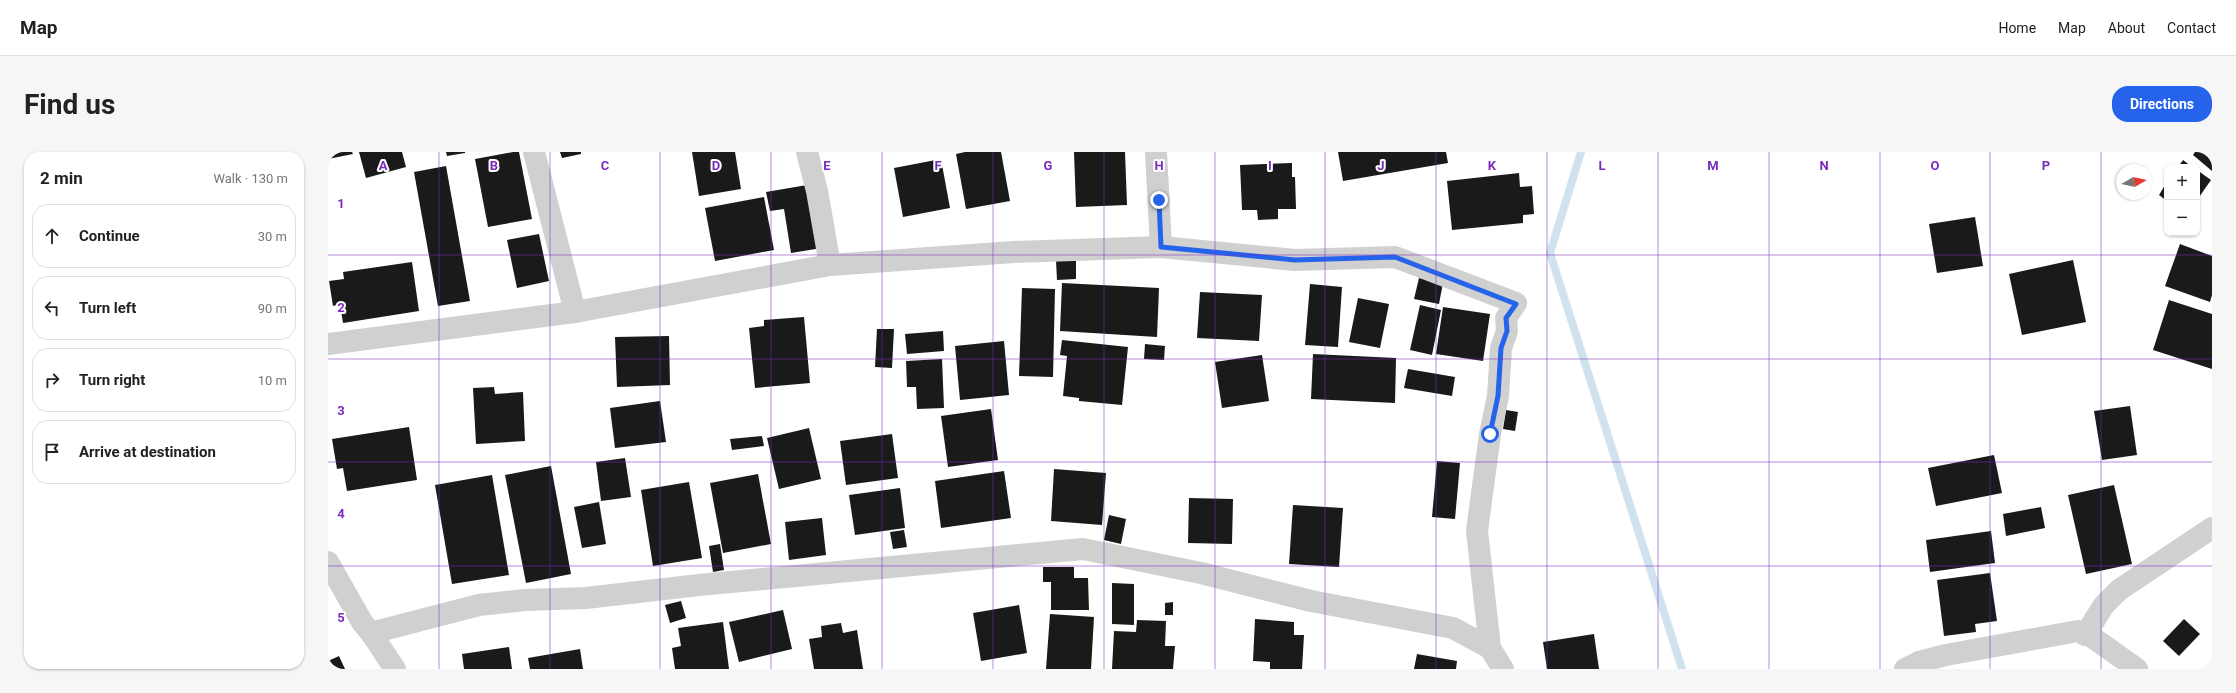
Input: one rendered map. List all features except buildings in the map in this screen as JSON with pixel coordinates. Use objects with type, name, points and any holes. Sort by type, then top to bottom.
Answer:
[{"type":"street","points":[[534,152],[575,312]]},
{"type":"street","points":[[807,152],[817,191],[830,265]]},
{"type":"street","points":[[1156,152],[1161,247]]},
{"type":"street","points":[[328,344],[575,312],[830,265],[1014,252],[1161,247],[1295,260],[1395,257],[1516,304],[1506,318],[1507,331],[1501,348],[1498,396],[1490,434],[1477,531],[1490,648],[1503,669]]},
{"type":"street","points":[[2085,635],[2104,605],[2118,590],[2212,528]]},
{"type":"street","points":[[371,633],[479,605],[525,600],[586,598],[699,584],[1083,549],[1201,573],[1311,601],[1454,628],[1490,648]]},
{"type":"street","points":[[328,562],[362,622],[395,669]]},
{"type":"street","points":[[1905,669],[1919,662],[1946,655],[2048,638],[2068,632],[2078,631],[2092,637],[2137,669]]},
{"type":"waterway","points":[[1581,152],[1550,253],[1682,669]]},
{"type":"route","points":[[1159,200],[1161,247],[1295,260],[1395,257],[1516,304],[1506,318],[1507,331],[1501,348],[1498,396],[1490,434]]}]
